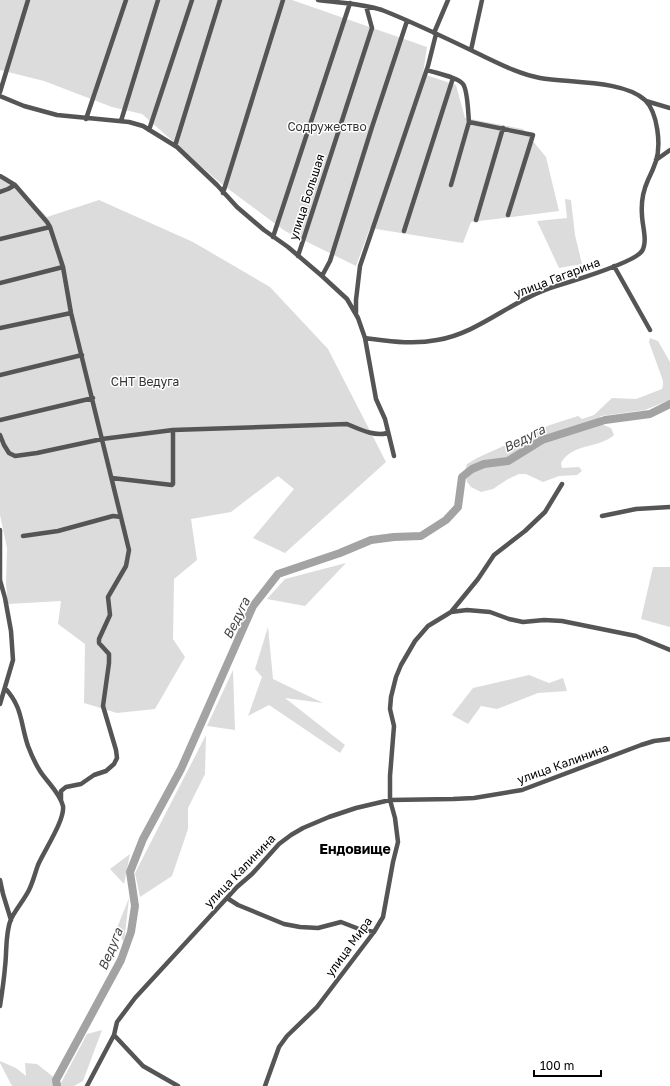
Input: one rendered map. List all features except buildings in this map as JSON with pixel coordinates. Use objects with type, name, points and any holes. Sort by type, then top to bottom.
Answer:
[{"type":"street","points":[[0,92],[28,0]]},
{"type":"street","points":[[86,119],[126,0]]},
{"type":"street","points":[[121,122],[158,0]]},
{"type":"street","points":[[149,130],[192,0]]},
{"type":"street","points":[[175,146],[220,0]]},
{"type":"street","points":[[223,193],[283,0]]},
{"type":"street","points":[[318,0],[350,3],[380,9],[435,33],[514,71],[540,78],[605,85],[632,92],[646,101],[670,108]]},
{"type":"street","points":[[356,315],[356,300],[360,266],[427,70],[435,33],[448,0]]},
{"type":"street","points":[[471,50],[482,0]]},
{"type":"street","points":[[273,237],[350,3]]},
{"type":"street","name":"улица Большая","points":[[298,256],[372,28],[366,6]]},
{"type":"street","points":[[322,276],[330,261],[407,21]]},
{"type":"street","points":[[427,70],[458,80],[463,84],[466,92],[469,122],[451,185]]},
{"type":"street","points":[[404,231],[453,78]]},
{"type":"street","points":[[0,96],[24,106],[57,115],[138,124],[149,130],[175,146],[238,207],[322,276],[347,299],[356,315],[365,338],[376,399],[384,419],[394,456]]},
{"type":"street","name":"улица Гагарина","points":[[365,338],[418,343],[450,337],[479,324],[529,297],[591,276],[636,257],[643,250],[644,239],[642,202],[645,187],[656,160],[659,144],[655,116],[646,101]]},
{"type":"street","points":[[469,122],[532,134],[508,215]]},
{"type":"street","points":[[476,220],[502,128]]},
{"type":"street","points":[[656,160],[670,150]]},
{"type":"street","points":[[0,176],[15,185],[50,227],[63,267],[71,313],[129,550],[126,566],[108,597],[110,615],[99,639],[99,643],[109,654],[103,706],[117,758],[114,764],[106,771],[94,775],[81,784],[66,787],[62,791],[61,800],[63,808],[52,838],[38,865],[35,878],[11,920],[7,936],[0,1006]]},
{"type":"street","points":[[0,192],[8,190],[15,185]]},
{"type":"street","points":[[0,239],[50,227]]},
{"type":"street","points":[[614,266],[650,330]]},
{"type":"street","points":[[0,283],[63,267]]},
{"type":"street","points":[[0,328],[71,313]]},
{"type":"street","points":[[0,375],[82,355]]},
{"type":"street","points":[[0,420],[93,398]]},
{"type":"street","points":[[0,435],[9,453],[15,456],[37,453],[102,439],[172,430],[346,424],[362,431],[382,434],[388,433]]},
{"type":"street","points":[[112,478],[172,485],[172,430]]},
{"type":"street","points":[[451,612],[478,579],[494,555],[525,531],[545,512],[562,484]]},
{"type":"street","points":[[602,516],[636,510],[670,507]]},
{"type":"street","points":[[23,536],[58,531],[113,516],[121,517]]},
{"type":"street","points":[[0,530],[0,580],[11,631],[13,660],[0,704]]},
{"type":"street","points":[[451,612],[468,610],[490,612],[524,622],[544,620],[562,621],[636,636],[670,650]]},
{"type":"street","name":"улица Мира","points":[[264,1086],[268,1081],[279,1047],[287,1036],[317,1007],[374,932],[383,917],[398,842],[395,818],[390,800],[394,726],[390,709],[396,677],[400,665],[415,641],[428,626],[451,612]]},
{"type":"street","points":[[5,688],[17,704],[33,758],[40,771],[61,800]]},
{"type":"street","name":"улица Калинина","points":[[87,1086],[114,1035],[117,1022],[135,998],[227,898],[279,844],[290,835],[329,817],[356,808],[390,800],[474,798],[522,790],[641,745],[654,741],[670,739]]},
{"type":"street","points":[[0,880],[11,920]]},
{"type":"street","points":[[227,898],[238,905],[284,924],[318,928],[341,922],[359,929],[374,932]]},
{"type":"street","points":[[114,1035],[143,1066],[178,1086]]},
{"type":"green space","name":"Содружество","points":[[0,0],[292,0],[427,47],[423,74],[456,85],[465,118],[523,129],[546,157],[559,211],[471,222],[463,243],[370,228],[356,266],[285,231],[219,182],[142,114],[112,107],[44,81],[0,70]]},
{"type":"green space","name":"СНТ Ведуга","points":[[0,174],[7,177],[47,217],[99,200],[193,242],[270,287],[328,349],[386,462],[285,553],[253,538],[294,489],[278,476],[231,512],[191,519],[197,560],[174,579],[173,639],[185,657],[155,709],[117,713],[84,703],[85,644],[58,624],[61,601],[8,604],[6,584],[7,548],[0,515]]},
{"type":"green space","points":[[565,199],[571,200],[575,235],[582,264],[559,268],[537,221],[567,218]]},
{"type":"green space","points":[[650,338],[658,341],[670,362],[670,400],[645,410],[601,416],[597,420],[601,424],[611,428],[614,435],[601,442],[572,452],[561,463],[562,468],[579,467],[582,471],[577,475],[559,476],[543,482],[526,474],[519,474],[493,489],[481,492],[471,487],[467,482],[465,470],[467,464],[477,458],[550,425],[578,416],[582,419],[594,415],[612,398],[636,399],[662,389],[663,381],[649,342]]},
{"type":"green space","points":[[346,563],[305,606],[267,599],[285,579]]},
{"type":"green space","points":[[653,567],[670,567],[670,627],[641,619]]},
{"type":"green space","points":[[268,627],[273,679],[323,703],[285,698],[345,745],[340,753],[269,705],[248,716],[262,677],[255,669]]},
{"type":"green space","points":[[233,670],[235,730],[207,726]]},
{"type":"green space","points":[[529,675],[549,683],[563,678],[567,691],[538,693],[497,709],[481,706],[468,724],[452,715],[473,688]]},
{"type":"green space","points":[[206,735],[205,774],[188,808],[188,829],[172,876],[140,897],[135,873]]},
{"type":"green space","points":[[130,854],[124,884],[110,869]]},
{"type":"green space","points":[[129,898],[124,943],[117,928]]},
{"type":"green space","points":[[102,1030],[83,1081],[74,1086],[12,1086],[0,1063],[0,1061],[16,1068],[26,1076],[25,1063],[37,1064],[61,1083],[87,1034]]},
{"type":"waterway","name":"Ведуга","points":[[57,1086],[56,1080],[121,960],[131,932],[135,906],[130,872],[143,839],[181,769],[253,606],[278,574],[340,553],[371,540],[421,536],[446,520],[458,507],[462,477],[472,469],[484,464],[508,461],[542,440],[605,420],[650,414],[670,404]]},
{"type":"district","name":"Ендовище","points":[[355,849]]}]
